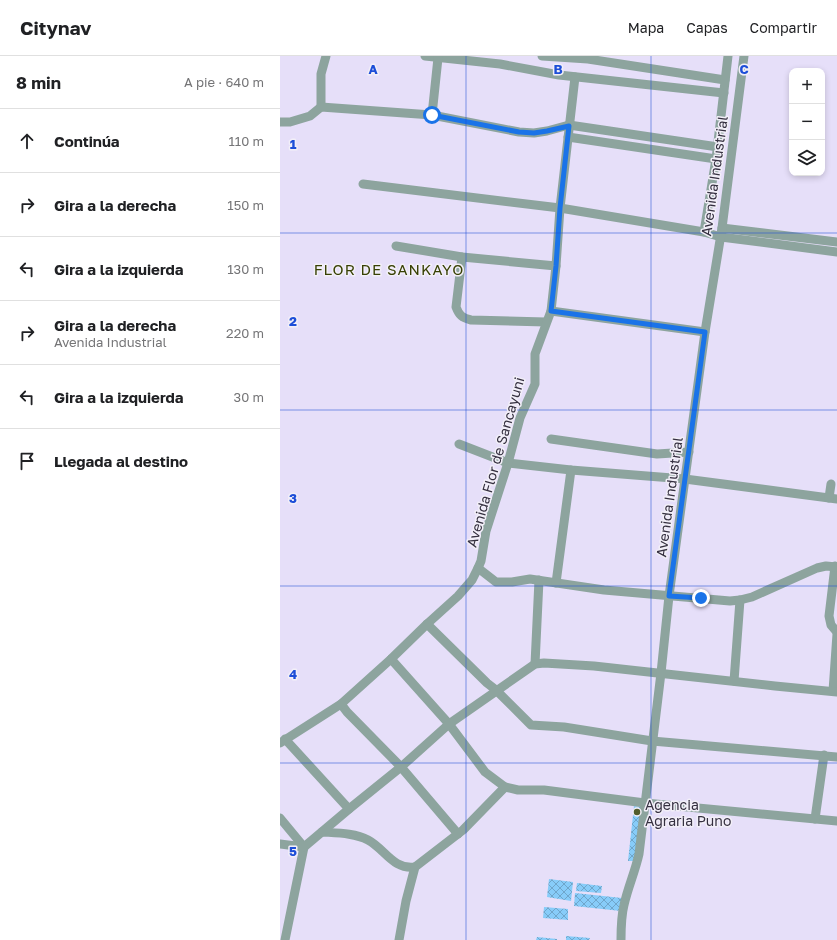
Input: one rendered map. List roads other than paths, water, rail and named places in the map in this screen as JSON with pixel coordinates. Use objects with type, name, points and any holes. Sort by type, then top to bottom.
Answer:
[{"type":"street","points":[[321,107],[320,74],[326,56]]},
{"type":"street","points":[[425,56],[500,64],[558,75],[724,93]]},
{"type":"street","points":[[542,56],[588,58],[724,80]]},
{"type":"street","name":"Avenida Industrial","points":[[704,232],[718,147],[724,80],[728,56]]},
{"type":"street","name":"Avenida Industrial","points":[[621,940],[621,924],[624,906],[639,854],[669,596],[705,332],[721,232],[744,56]]},
{"type":"street","points":[[432,115],[438,58]]},
{"type":"street","name":"Avenida Flor de Sancayuni","points":[[282,741],[341,704],[391,659],[462,591],[472,580],[478,568],[481,561],[486,531],[508,463],[520,418],[535,384],[534,354],[551,311],[560,208],[575,77]]},
{"type":"street","points":[[280,122],[290,122],[310,116],[321,107],[432,115],[519,132],[534,133],[569,126],[718,147]]},
{"type":"street","points":[[568,137],[716,159]]},
{"type":"street","points":[[363,184],[560,208],[704,232],[721,232],[837,242]]},
{"type":"street","points":[[721,232],[837,252]]},
{"type":"street","points":[[396,246],[462,257],[556,266]]},
{"type":"street","points":[[462,257],[456,307],[459,314],[464,318],[471,320],[546,322]]},
{"type":"street","points":[[551,311],[705,332]]},
{"type":"street","points":[[551,439],[657,454],[689,452]]},
{"type":"street","points":[[459,444],[508,463],[571,470],[685,479],[833,498],[831,484]]},
{"type":"street","points":[[556,583],[571,470]]},
{"type":"street","points":[[285,940],[304,847],[401,767],[449,724],[535,664],[544,663],[594,666],[835,691],[837,633],[831,625],[829,616],[836,567],[826,566],[817,568],[752,597],[730,601],[604,590],[530,579],[504,583],[496,582],[478,568]]},
{"type":"street","points":[[535,664],[539,580]]},
{"type":"street","points":[[734,681],[740,600]]},
{"type":"street","points":[[427,624],[532,725],[564,727],[652,741],[837,757]]},
{"type":"street","points":[[391,659],[449,724],[485,772],[506,787],[518,790],[544,790],[645,803],[837,821]]},
{"type":"street","points":[[341,704],[401,767],[458,834]]},
{"type":"street","points":[[282,741],[349,809]]},
{"type":"street","points":[[815,819],[824,755]]},
{"type":"street","points":[[322,832],[359,836],[369,840],[400,866],[408,868],[415,867],[463,830],[506,787]]},
{"type":"street","points":[[280,818],[304,847]]},
{"type":"street","points":[[280,844],[304,847]]},
{"type":"street","points":[[399,940],[406,901],[415,867]]},
{"type":"place","name":"Agencia Agraria Puno","points":[[637,812]]},
{"type":"district","name":"FLOR DE SANKAYO","points":[[389,269]]}]
